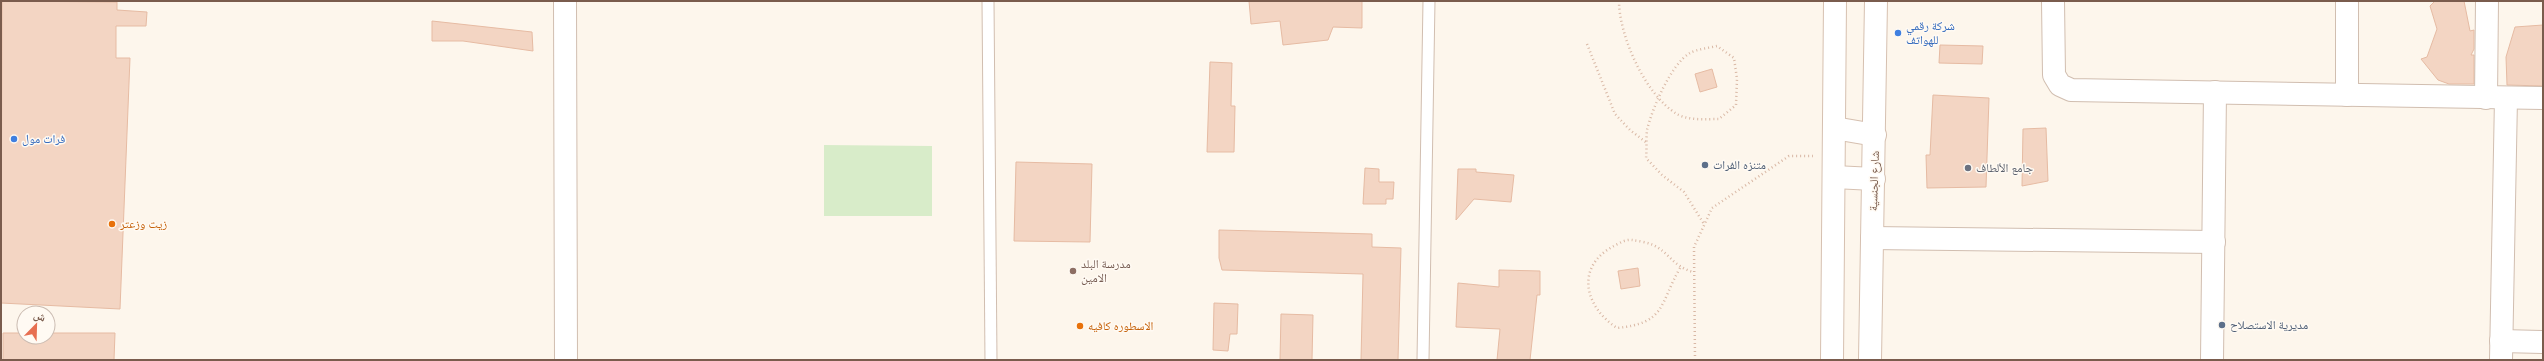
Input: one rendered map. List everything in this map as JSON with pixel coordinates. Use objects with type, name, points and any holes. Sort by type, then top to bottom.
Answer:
[{"type":"street","points":[[565,1],[566,360]]},
{"type":"street","points":[[1832,360],[1835,1]]},
{"type":"street","name":"شارع الجنسية","points":[[1870,360],[1875,135],[1876,1]]},
{"type":"street","points":[[2053,1],[2054,75],[2060,85],[2071,90],[2543,98]]},
{"type":"street","points":[[2347,1],[2347,95]]},
{"type":"street","points":[[2487,1],[2496,98],[2501,350],[2543,342]]},
{"type":"street","points":[[2212,360],[2215,92]]},
{"type":"street","points":[[1834,128],[1875,135]]},
{"type":"street","points":[[1834,177],[1874,179]]},
{"type":"street","points":[[1872,238],[2214,242]]},
{"type":"lane","points":[[988,1],[991,360]]},
{"type":"lane","points":[[1423,360],[1429,1]]},
{"type":"path","points":[[1619,1],[1624,29],[1638,68],[1658,101],[1679,115],[1700,119],[1720,119],[1736,105],[1737,79],[1734,58],[1717,46],[1690,54],[1675,70],[1663,88],[1658,101],[1647,130],[1646,158],[1662,175],[1684,192],[1704,224]]},
{"type":"path","points":[[1587,44],[1615,114],[1630,130],[1647,143]]},
{"type":"path","points":[[1695,360],[1696,337],[1693,272],[1694,247],[1712,208],[1789,156],[1834,155]]},
{"type":"path","points":[[1680,268],[1659,311],[1645,323],[1617,328],[1603,318],[1594,307],[1590,296],[1591,269],[1597,256],[1620,242],[1630,240],[1653,245],[1680,268],[1693,272]]},
{"type":"green space","points":[[824,145],[932,146],[932,216],[824,216]]},
{"type":"building","points":[[2,1],[117,2],[117,10],[147,12],[146,26],[116,26],[116,58],[130,58],[120,309],[1,303]]},
{"type":"building","points":[[1249,1],[1362,1],[1362,28],[1333,27],[1328,40],[1283,45],[1280,21],[1251,24]]},
{"type":"building","points":[[2435,1],[2464,1],[2470,31],[2474,30],[2474,49],[2471,55],[2474,55],[2474,84],[2449,84],[2438,80],[2421,59],[2427,57],[2437,29],[2430,6]]},
{"type":"building","points":[[432,21],[532,32],[533,51],[463,41],[432,41]]},
{"type":"building","points":[[2543,25],[2543,86],[2507,85],[2506,57],[2515,27]]},
{"type":"building","points":[[1940,45],[1983,46],[1982,64],[1939,63]]},
{"type":"building","points":[[1210,62],[1232,63],[1231,106],[1235,106],[1234,152],[1207,152]]},
{"type":"building","points":[[1712,69],[1717,87],[1700,92],[1695,74]]},
{"type":"building","points":[[1933,95],[1989,98],[1986,187],[1927,188],[1926,155],[1930,155]]},
{"type":"building","points":[[2046,128],[2048,181],[2022,186],[2023,129]]},
{"type":"building","points":[[1016,162],[1092,164],[1090,242],[1014,241]]},
{"type":"building","points":[[1365,168],[1379,169],[1379,182],[1394,182],[1393,199],[1386,199],[1386,204],[1363,204]]},
{"type":"building","points":[[1458,169],[1476,169],[1476,172],[1514,175],[1511,202],[1474,199],[1456,220]]},
{"type":"building","points":[[1219,230],[1372,234],[1372,247],[1401,248],[1398,360],[1361,360],[1363,274],[1222,270],[1219,258]]},
{"type":"building","points":[[1638,268],[1640,286],[1621,289],[1618,271]]},
{"type":"building","points":[[1499,270],[1540,271],[1540,295],[1537,295],[1530,360],[1497,360],[1500,329],[1456,327],[1458,283],[1499,287]]},
{"type":"building","points":[[1214,303],[1238,304],[1237,334],[1230,334],[1228,351],[1213,350]]},
{"type":"building","points":[[1281,314],[1313,315],[1312,360],[1280,360]]},
{"type":"building","points":[[3,333],[16,333],[16,345],[56,345],[56,333],[115,333],[114,360],[3,360]]},
{"type":"place","name":"شركة رقمي للهواتف","points":[[1898,33]]},
{"type":"place","name":"فرات مول","points":[[14,139]]},
{"type":"place","name":"متنزه الفرات","points":[[1705,165]]},
{"type":"place","name":"جامع الألطاف","points":[[1968,168]]},
{"type":"place","name":"زيت وزعتر","points":[[112,224]]},
{"type":"place","name":"مدرسة البلد الامين","points":[[1073,271]]},
{"type":"place","name":"مديرية الاستصلاح","points":[[2222,325]]},
{"type":"place","name":"الاسطوره كافيه","points":[[1080,326]]}]
